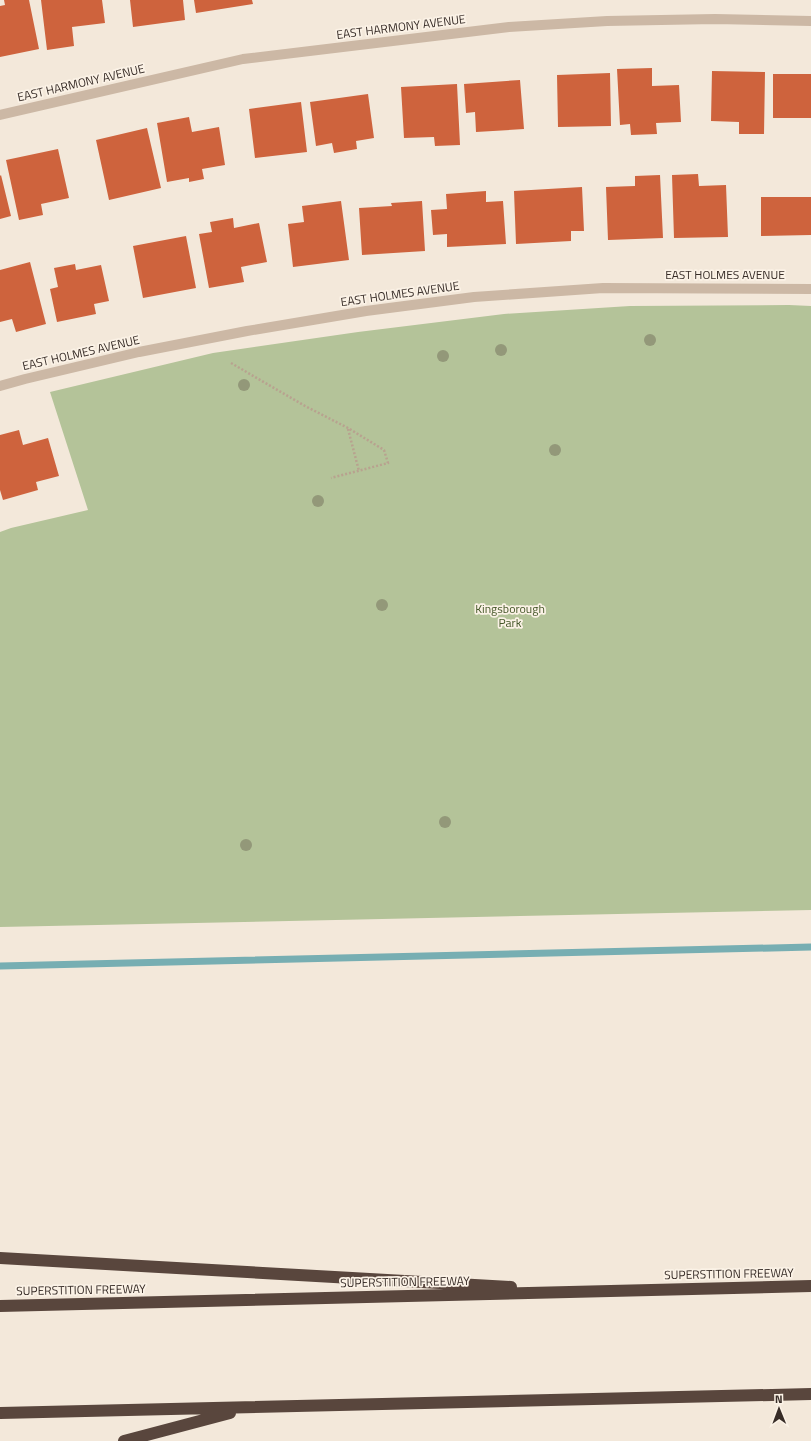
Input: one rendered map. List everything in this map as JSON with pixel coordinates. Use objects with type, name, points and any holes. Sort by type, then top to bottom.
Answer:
[{"type":"highway","points":[[0,1258],[600,1292]]},
{"type":"highway","name":"SUPERSTITION FREEWAY","points":[[0,1306],[811,1286]]},
{"type":"highway","points":[[0,1413],[811,1394]]},
{"type":"highway","points":[[124,1441],[251,1408]]},
{"type":"street","name":"EAST HARMONY AVENUE","points":[[0,115],[242,59],[509,27],[622,20],[714,19],[811,21]]},
{"type":"street","name":"EAST HOLMES AVENUE","points":[[0,386],[25,378],[139,352],[247,331],[366,311],[474,296],[603,288],[811,289]]},
{"type":"path","points":[[230,363],[305,406],[348,428],[384,450],[388,463],[331,478]]},
{"type":"path","points":[[348,428],[359,471]]},
{"type":"green space","name":"Kingsborough Park","points":[[630,306],[811,306],[811,910],[0,927],[0,532],[11,528],[88,510],[50,392],[213,353],[358,332],[504,314]]},
{"type":"building","points":[[4,0],[29,0],[39,49],[0,57],[0,6],[5,5]]},
{"type":"building","points":[[41,0],[102,0],[105,23],[72,27],[74,46],[47,50]]},
{"type":"building","points":[[130,0],[183,0],[185,20],[133,27]]},
{"type":"building","points":[[194,0],[252,0],[253,4],[196,13]]},
{"type":"building","points":[[652,68],[652,86],[679,85],[681,122],[656,123],[657,134],[631,135],[630,124],[620,125],[617,69]]},
{"type":"building","points":[[712,71],[765,72],[764,134],[739,134],[739,122],[711,121]]},
{"type":"building","points":[[610,73],[611,126],[558,127],[557,75]]},
{"type":"building","points":[[773,74],[811,74],[811,118],[773,118]]},
{"type":"building","points":[[520,80],[524,129],[476,132],[475,112],[466,113],[464,84]]},
{"type":"building","points":[[457,84],[460,145],[435,146],[434,137],[404,138],[401,87]]},
{"type":"building","points":[[368,94],[374,138],[356,141],[357,149],[334,153],[332,143],[316,146],[310,102]]},
{"type":"building","points":[[301,102],[307,152],[255,158],[249,109]]},
{"type":"building","points":[[189,117],[192,132],[219,127],[225,165],[202,169],[204,179],[189,182],[189,178],[167,182],[157,123]]},
{"type":"building","points":[[147,128],[161,188],[109,200],[96,140]]},
{"type":"building","points":[[58,149],[69,198],[41,204],[43,215],[19,220],[6,160]]},
{"type":"building","points":[[698,174],[699,186],[726,185],[728,237],[674,238],[672,175]]},
{"type":"building","points":[[1,175],[11,216],[0,219],[0,176]]},
{"type":"building","points":[[660,175],[663,238],[608,240],[606,187],[635,186],[635,176]]},
{"type":"building","points":[[582,187],[584,231],[571,231],[571,241],[516,244],[514,191]]},
{"type":"building","points":[[486,191],[486,202],[503,201],[506,244],[447,247],[447,234],[433,235],[431,210],[447,209],[446,194]]},
{"type":"building","points":[[761,197],[811,197],[811,235],[761,236]]},
{"type":"building","points":[[341,201],[349,260],[293,267],[288,224],[304,222],[302,206]]},
{"type":"building","points":[[422,201],[425,251],[362,255],[359,208],[392,206],[391,203]]},
{"type":"building","points":[[233,218],[234,228],[259,223],[267,262],[241,267],[244,282],[209,288],[199,234],[212,232],[210,222]]},
{"type":"building","points":[[186,236],[196,288],[143,298],[133,246]]},
{"type":"building","points":[[30,262],[46,324],[16,332],[12,319],[0,322],[0,270]]},
{"type":"building","points":[[75,264],[76,270],[101,265],[109,301],[94,304],[96,314],[57,322],[50,289],[58,287],[54,268]]},
{"type":"building","points":[[19,430],[23,445],[48,438],[59,476],[36,482],[38,490],[3,500],[0,490],[0,435]]},
{"type":"waterway","points":[[0,966],[811,947]]}]
